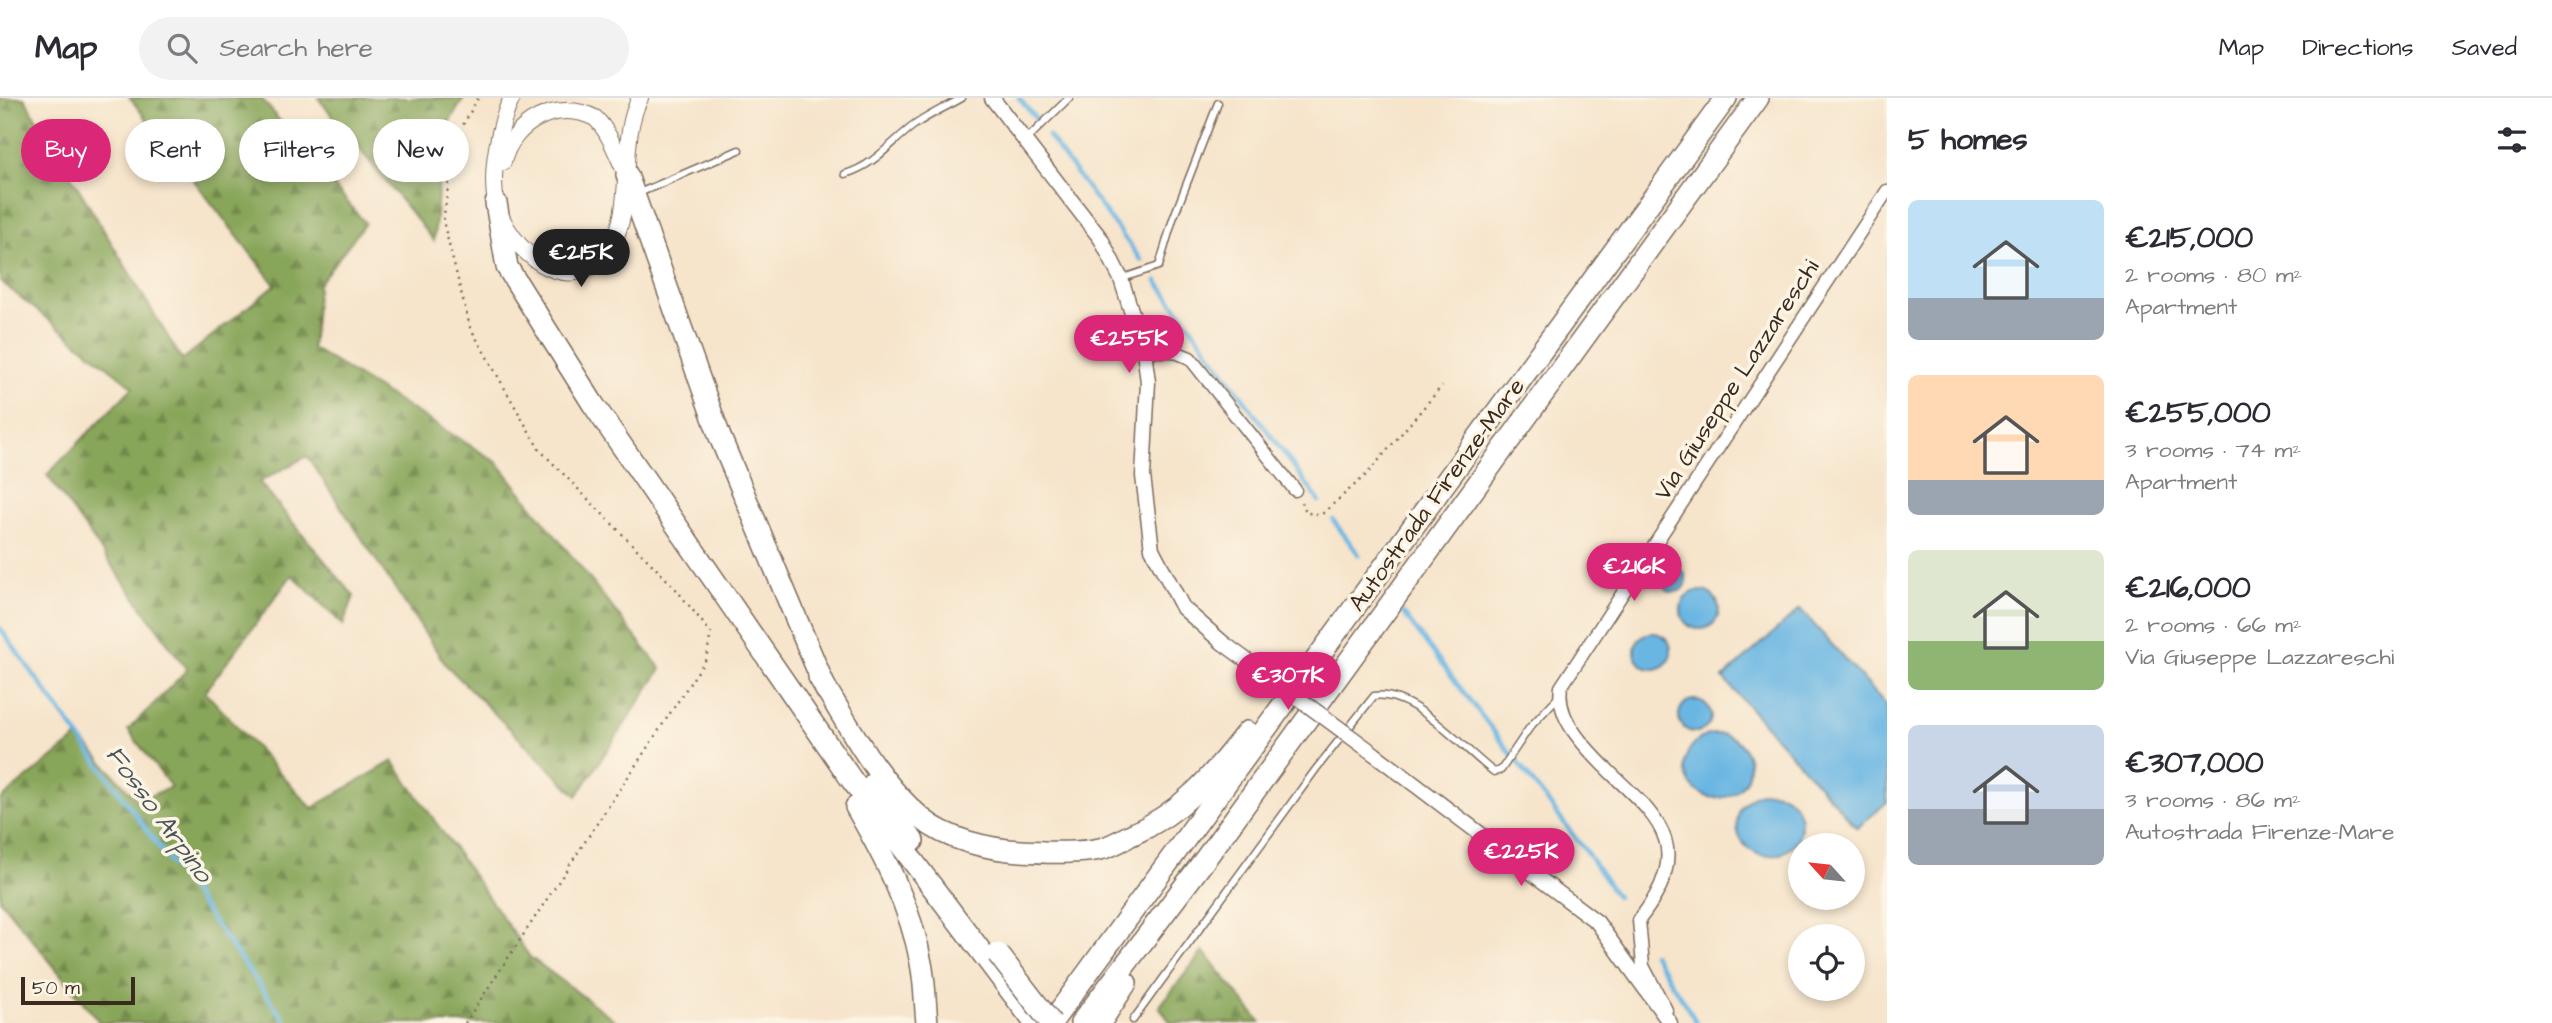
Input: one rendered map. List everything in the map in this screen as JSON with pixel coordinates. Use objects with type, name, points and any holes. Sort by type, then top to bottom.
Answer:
[{"type":"highway","name":"Autostrada Firenze-Mare","points":[[1051,1023],[1726,98]]},
{"type":"highway","name":"Autostrada Firenze-Mare","points":[[1081,1023],[1206,858],[1758,98]]},
{"type":"highway","points":[[630,185],[720,437],[820,677],[857,757],[1035,1023]]},
{"type":"highway","points":[[496,197],[504,256],[515,282],[593,404],[879,819],[993,958],[1051,1023]]},
{"type":"highway","points":[[820,677],[878,774],[923,820],[956,837],[993,849],[1069,852],[1102,849],[1169,815],[1206,784],[1339,605],[1505,403]]},
{"type":"highway","points":[[777,668],[889,866],[907,911],[921,963],[927,1023]]},
{"type":"highway","points":[[1100,1023],[1206,858]]},
{"type":"main road","points":[[512,98],[498,136],[496,197],[525,252],[550,269],[573,272],[591,265],[609,249],[618,228],[630,185],[629,131],[640,98]]},
{"type":"main road","points":[[496,197],[505,152],[515,131],[531,115],[552,107],[580,109],[594,118],[609,138],[630,185]]},
{"type":"street","points":[[992,98],[1101,239],[1121,279],[1144,351],[1148,382],[1143,476],[1152,549],[1183,608],[1223,643],[1373,752],[1597,922],[1672,1023]]},
{"type":"street","name":"Via Giuseppe Lazzareschi","points":[[1559,696],[1561,687],[1580,654],[1887,191]]},
{"type":"street","points":[[1144,351],[1172,351],[1190,358],[1295,490]]},
{"type":"street","points":[[1559,696],[1569,726],[1585,747],[1661,824],[1669,847],[1664,879],[1657,897],[1639,920],[1643,966],[1672,1023]]},
{"type":"lane","points":[[845,174],[861,169],[881,156],[912,127],[962,98]]},
{"type":"lane","points":[[1026,140],[1069,98]]},
{"type":"lane","points":[[1121,279],[1159,266],[1173,219],[1218,103]]},
{"type":"lane","points":[[630,185],[739,150]]},
{"type":"lane","points":[[1133,1020],[1316,769],[1374,696],[1387,694],[1401,699],[1430,718],[1494,772],[1501,770],[1530,727],[1559,696]]},
{"type":"path","points":[[465,1023],[706,659],[711,633],[675,588],[540,449],[470,327],[443,221],[456,138],[478,98]]},
{"type":"path","points":[[1295,490],[1307,513],[1322,514],[1367,474],[1442,386]]},
{"type":"green space","points":[[0,98],[24,98],[37,119],[21,119],[21,182],[75,182],[182,360],[275,285],[195,182],[225,182],[225,119],[146,119],[130,98],[261,98],[278,119],[239,119],[239,182],[331,182],[365,223],[318,285],[312,348],[497,462],[661,669],[577,796],[446,665],[307,456],[259,482],[354,596],[343,625],[292,575],[205,692],[312,808],[393,761],[530,957],[619,1023],[100,1023],[0,900],[0,800],[79,736],[138,801],[171,787],[128,730],[187,670],[47,475],[133,387],[0,281]]},
{"type":"green space","points":[[318,98],[464,98],[451,119],[373,119],[373,166],[359,149],[359,119],[335,119]]},
{"type":"green space","points":[[386,182],[439,182],[434,241]]},
{"type":"green space","points":[[1203,951],[1261,1023],[1171,1023],[1159,1007]]},
{"type":"water","points":[[1674,568],[1683,571],[1686,580],[1683,589],[1674,592],[1665,589],[1662,580],[1665,571]]},
{"type":"water","points":[[1700,591],[1714,596],[1719,610],[1714,624],[1700,629],[1686,624],[1681,610],[1686,596]]},
{"type":"water","points":[[1800,609],[1887,706],[1887,802],[1857,828],[1723,678]]},
{"type":"water","points":[[1653,633],[1666,638],[1671,651],[1666,664],[1653,669],[1640,664],[1635,651],[1640,638]]},
{"type":"water","points":[[1695,700],[1706,705],[1711,716],[1706,727],[1695,732],[1684,727],[1679,716],[1684,705]]},
{"type":"water","points":[[1717,734],[1729,736],[1740,743],[1747,754],[1747,778],[1740,789],[1729,796],[1717,798],[1705,796],[1694,789],[1687,778],[1685,766],[1687,754],[1694,743],[1705,736]]},
{"type":"water","points":[[1769,792],[1792,801],[1800,818],[1799,833],[1788,833],[1788,850],[1769,856],[1746,847],[1737,824],[1746,801]]},
{"type":"waterway","points":[[1019,98],[1036,119]]},
{"type":"waterway","points":[[1048,136],[1141,260]]},
{"type":"waterway","points":[[1157,281],[1319,501]]},
{"type":"waterway","points":[[1333,520],[1359,555]]},
{"type":"waterway","points":[[1403,613],[1587,853],[1617,897]]},
{"type":"waterway","name":"Fosso Arpino","points":[[0,628],[287,1023]]},
{"type":"waterway","points":[[1653,954],[1697,1023]]}]
